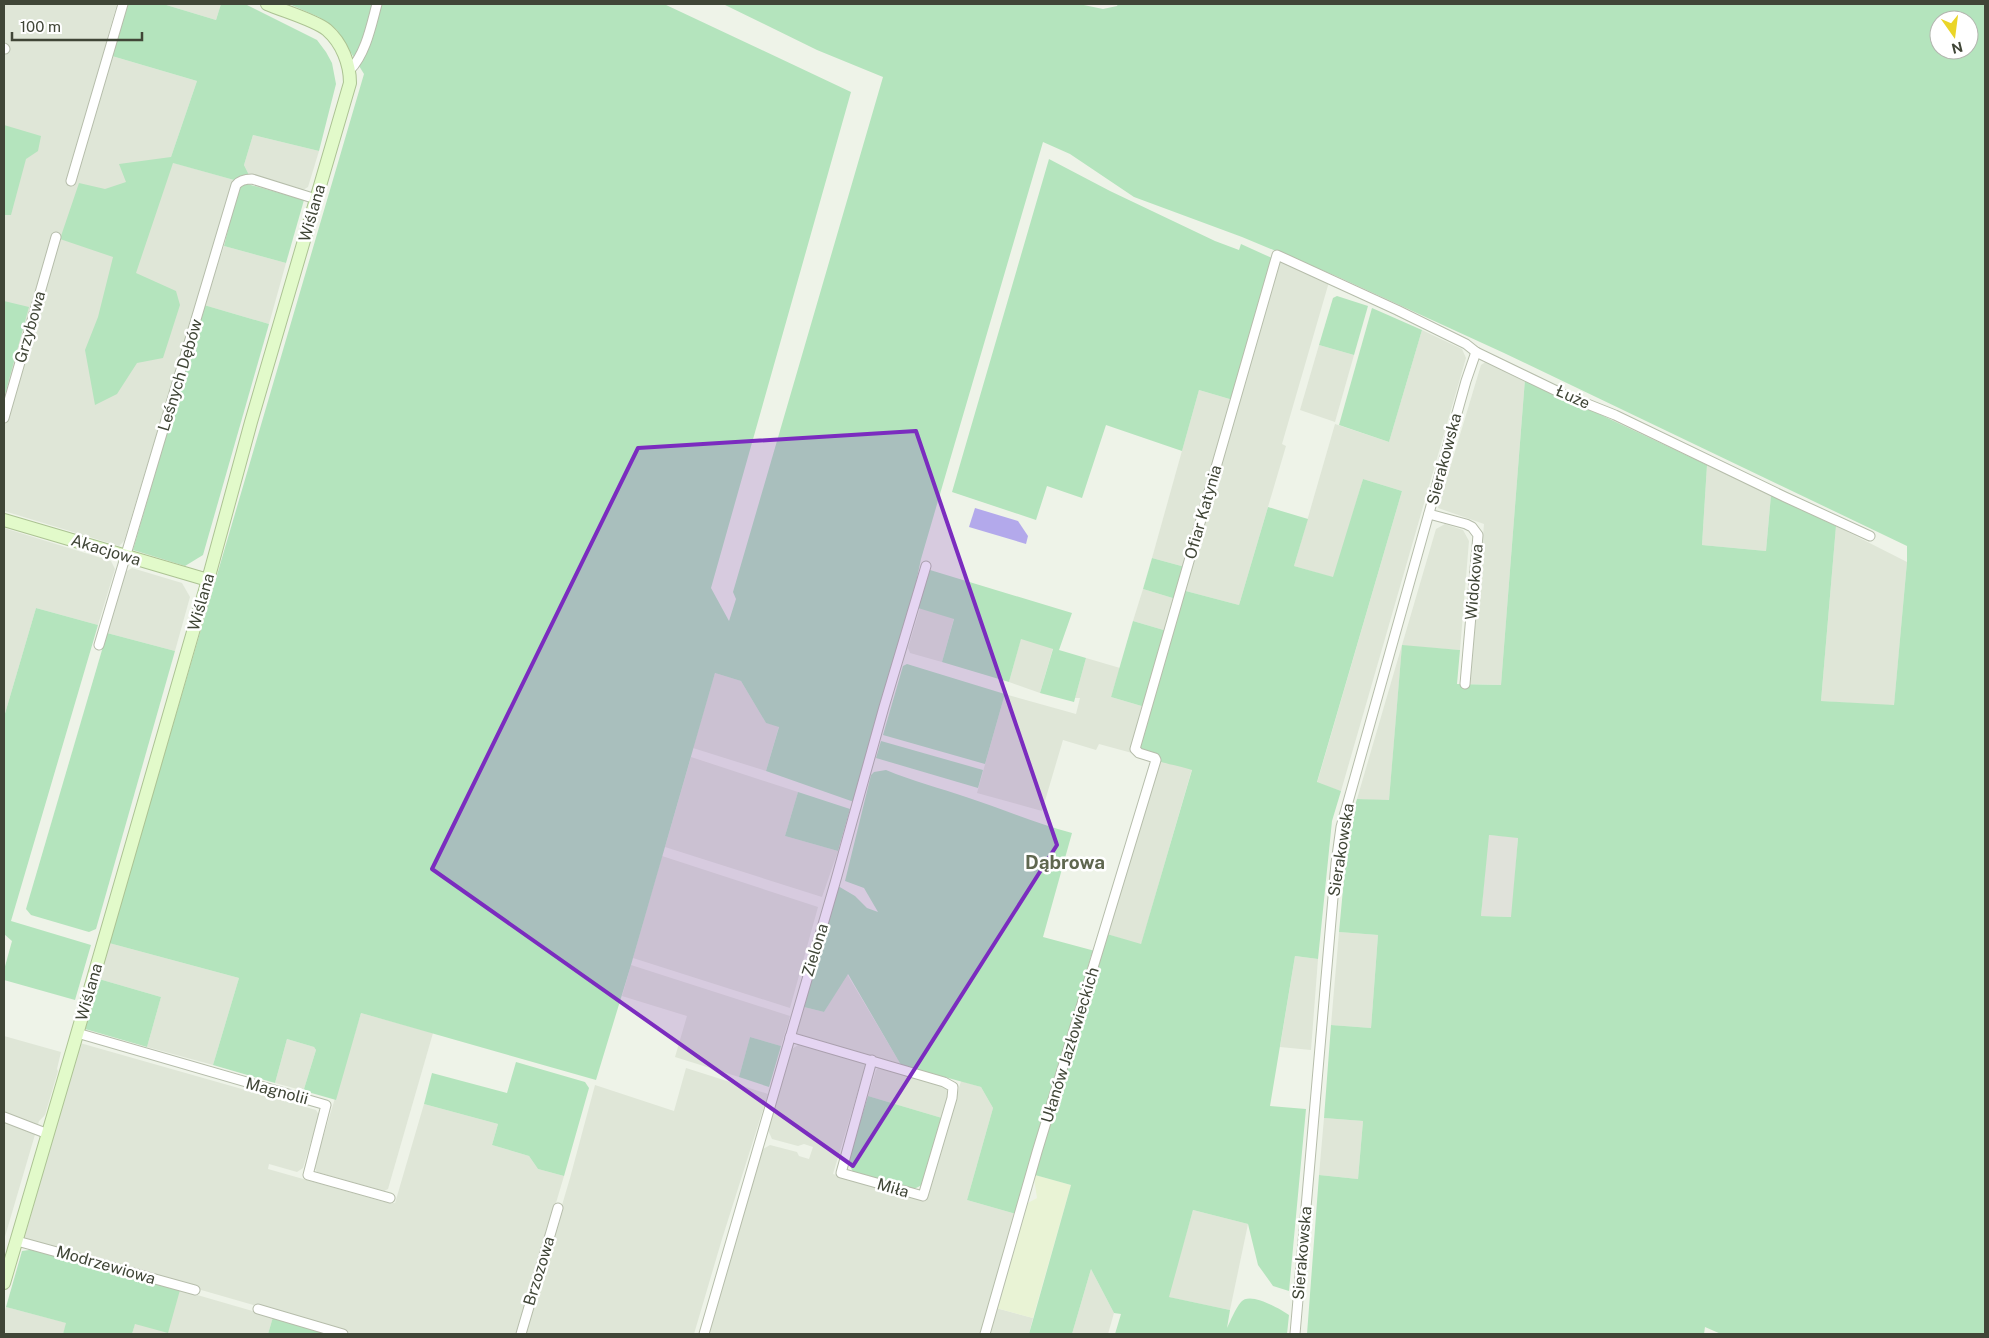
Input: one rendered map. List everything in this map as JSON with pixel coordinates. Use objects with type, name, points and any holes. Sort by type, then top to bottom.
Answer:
[{"type":"main road","points":[[267,4],[327,30],[340,46],[350,70]]},
{"type":"main road","name":"Wiślana","points":[[4,1282],[350,83],[350,70]]},
{"type":"main road","name":"Akacjowa","points":[[4,520],[208,580]]},
{"type":"street","points":[[71,181],[123,4]]},
{"type":"street","points":[[350,70],[356,63],[368,35],[377,4]]},
{"type":"street","name":"Leśnych Dębów","points":[[98,645],[236,185],[246,179],[252,179],[316,199]]},
{"type":"street","name":"Grzybowa","points":[[4,418],[56,237]]},
{"type":"street","name":"Łuże","points":[[1278,255],[1397,310],[1466,344],[1476,352],[1566,395],[1615,415],[1870,536]]},
{"type":"street","name":"Ofiar Katynia","points":[[1154,757],[1139,753],[1135,749],[1278,255]]},
{"type":"street","name":"Sierakowska","points":[[1295,1334],[1336,863],[1342,827],[1466,381],[1476,352]]},
{"type":"street","name":"Widokowa","points":[[1429,514],[1466,524],[1472,527],[1478,535],[1465,684]]},
{"type":"street","name":"Zielona","points":[[704,1334],[926,566]]},
{"type":"street","name":"Ułanów Jazłowieckich","points":[[985,1334],[1037,1152],[1156,760],[1154,757]]},
{"type":"street","name":"Magnolii","points":[[77,1033],[326,1105],[308,1175],[390,1198]]},
{"type":"street","name":"Miła","points":[[790,1037],[872,1060],[944,1082],[953,1087],[952,1098],[923,1196],[841,1173],[872,1060]]},
{"type":"street","points":[[4,1117],[48,1134]]},
{"type":"street","name":"Brzozowa","points":[[520,1334],[558,1208]]},
{"type":"street","name":"Modrzewiowa","points":[[17,1241],[195,1290]]},
{"type":"street","points":[[258,1309],[343,1334]]},
{"type":"highlighted area","points":[[916,431],[1057,845],[853,1166],[432,869],[638,448]]},
{"type":"shaded area","points":[[4,4],[117,4],[106,42],[112,56],[197,81],[171,157],[174,163],[234,180],[124,541],[119,546],[4,511]]},
{"type":"shaded area","points":[[163,4],[221,4],[216,20]]},
{"type":"shaded area","points":[[253,135],[319,151],[308,187],[303,190],[249,175],[244,165]]},
{"type":"shaded area","points":[[224,246],[286,263],[269,324],[204,305]]},
{"type":"shaded area","points":[[1278,259],[1329,282],[1282,444],[1286,446],[1239,605],[1182,590]]},
{"type":"shaded area","points":[[1422,330],[1462,349],[1466,358],[1341,791],[1317,783],[1402,491],[1363,479],[1334,578],[1294,566],[1335,424],[1389,442]]},
{"type":"shaded area","points":[[1319,345],[1354,355],[1335,422],[1300,410]]},
{"type":"shaded area","points":[[1487,361],[1525,379],[1501,685],[1470,684],[1484,524],[1438,508],[1481,365]]},
{"type":"shaded area","points":[[1199,390],[1233,400],[1185,567],[1152,558]]},
{"type":"shaded area","points":[[1707,465],[1771,495],[1766,551],[1702,545]]},
{"type":"shaded area","points":[[975,508],[1018,521],[1028,536],[1026,544],[969,527]]},
{"type":"shaded area","points":[[1445,524],[1463,530],[1469,541],[1460,650],[1402,646],[1389,801],[1357,799],[1436,529]]},
{"type":"shaded area","points":[[1836,526],[1907,562],[1894,706],[1821,701]]},
{"type":"shaded area","points":[[4,528],[111,561],[115,569],[98,625],[36,608],[4,717]]},
{"type":"shaded area","points":[[132,568],[182,583],[190,597],[175,651],[107,633],[125,572]]},
{"type":"shaded area","points":[[1143,589],[1176,599],[1167,631],[1133,621]]},
{"type":"shaded area","points":[[920,608],[954,618],[942,662],[910,653],[908,648]]},
{"type":"shaded area","points":[[1021,638],[1053,648],[1040,693],[1009,682]]},
{"type":"shaded area","points":[[1086,658],[1120,668],[1111,697],[1145,707],[1132,753],[1099,744],[1096,750],[1063,740],[1042,811],[977,793],[1004,697],[1008,695],[1076,714],[1080,698],[1075,698]]},
{"type":"shaded area","points":[[715,673],[741,681],[766,723],[779,726],[766,771],[693,748]]},
{"type":"shaded area","points":[[691,757],[798,792],[785,836],[838,851],[822,897],[665,847]]},
{"type":"shaded area","points":[[1158,760],[1192,769],[1141,945],[1107,934]]},
{"type":"shaded area","points":[[1488,835],[1518,837],[1512,917],[1481,916]]},
{"type":"shaded area","points":[[662,856],[818,907],[790,1008],[633,958]]},
{"type":"shaded area","points":[[1339,932],[1378,935],[1371,1028],[1331,1025]]},
{"type":"shaded area","points":[[109,943],[239,978],[213,1065],[147,1047],[161,997],[99,979]]},
{"type":"shaded area","points":[[1295,956],[1318,959],[1311,1050],[1280,1047]]},
{"type":"shaded area","points":[[631,965],[790,1016],[781,1046],[750,1037],[739,1077],[675,1057],[687,1016],[622,996]]},
{"type":"shaded area","points":[[847,974],[901,1065],[796,1036],[804,1007],[824,1012]]},
{"type":"shaded area","points":[[361,1013],[433,1033],[388,1189],[384,1191],[317,1172],[314,1167]]},
{"type":"shaded area","points":[[4,1036],[61,1052],[58,1071],[45,1115],[39,1121],[4,1240]]},
{"type":"shaded area","points":[[287,1039],[314,1047],[316,1050],[304,1089],[301,1090],[275,1083]]},
{"type":"shaded area","points":[[80,1043],[316,1110],[319,1115],[303,1168],[297,1172],[269,1164],[268,1169],[384,1202],[395,1203],[424,1104],[498,1124],[492,1145],[529,1156],[538,1169],[564,1176],[517,1334],[354,1334],[24,1239]]},
{"type":"shaded area","points":[[801,1043],[867,1061],[833,1174],[926,1201],[961,1081],[981,1087],[993,1108],[967,1200],[1016,1214],[981,1334],[708,1334],[763,1149],[770,1145],[797,1152],[799,1156],[809,1159],[813,1147],[804,1144],[798,1146],[772,1139],[768,1130],[792,1049]]},
{"type":"shaded area","points":[[879,1067],[946,1086],[949,1095],[942,1118],[868,1096],[876,1070]]},
{"type":"shaded area","points":[[686,1068],[768,1094],[694,1334],[524,1334],[595,1085],[674,1111]]},
{"type":"shaded area","points":[[1324,1118],[1363,1121],[1358,1179],[1319,1175]]},
{"type":"shaded area","points":[[1035,1175],[1071,1185],[1033,1318],[996,1308],[1026,1204],[1037,1198]]},
{"type":"shaded area","points":[[1193,1210],[1248,1224],[1230,1310],[1168,1297]]},
{"type":"shaded area","points":[[1091,1269],[1114,1313],[1108,1334],[1072,1334]]},
{"type":"shaded area","points":[[180,1290],[273,1317],[268,1334],[132,1334],[135,1323]]},
{"type":"shaded area","points":[[6,1307],[67,1323],[63,1334],[4,1334]]},
{"type":"shaded area","points":[[996,1308],[1033,1318],[1029,1334],[988,1334]]},
{"type":"green space","points":[[128,4],[163,4],[216,20],[221,4],[245,4],[317,40],[332,63],[336,84],[319,151],[253,135],[244,165],[249,175],[234,180],[173,163],[136,273],[176,291],[180,305],[163,358],[137,363],[117,394],[95,405],[85,350],[98,317],[113,257],[60,239],[79,183],[105,189],[126,182],[119,164],[171,157],[197,81],[112,56]]},
{"type":"green space","points":[[289,4],[664,4],[851,92],[711,588],[729,621],[736,599],[733,592],[883,77],[817,50],[723,4],[1079,4],[1103,9],[1117,6],[1118,4],[1985,4],[1985,1334],[1721,1334],[1705,1327],[1704,1334],[1307,1334],[1319,1175],[1358,1179],[1363,1121],[1324,1118],[1331,1025],[1371,1028],[1378,935],[1339,932],[1349,825],[1357,799],[1389,800],[1402,645],[1460,650],[1457,684],[1501,685],[1525,379],[1707,465],[1702,545],[1766,551],[1771,495],[1836,526],[1821,701],[1894,705],[1907,546],[1504,353],[1336,276],[1242,237],[1134,197],[1070,154],[1043,142],[921,559],[912,601],[854,802],[766,771],[779,727],[766,723],[741,681],[715,673],[596,1080],[361,1013],[336,1100],[301,1090],[304,1089],[316,1050],[314,1047],[287,1039],[275,1083],[213,1065],[239,978],[109,943],[364,74],[337,30],[319,17]],"holes":[[[1489,835],[1518,838],[1511,917],[1481,916]]]},
{"type":"green space","points":[[4,125],[41,136],[38,151],[26,159],[11,215],[4,215]]},
{"type":"green space","points":[[1049,159],[1110,191],[1215,241],[1239,250],[1241,244],[1274,259],[1233,400],[1199,390],[1182,451],[1106,425],[1082,498],[1047,486],[1036,520],[952,492]]},
{"type":"green space","points":[[244,183],[304,200],[286,263],[224,246],[239,185]]},
{"type":"green space","points":[[1337,296],[1368,306],[1354,355],[1319,345],[1333,298]]},
{"type":"green space","points":[[4,301],[29,307],[4,398]]},
{"type":"green space","points":[[204,305],[269,324],[203,555],[185,566],[133,550]]},
{"type":"green space","points":[[1372,308],[1422,330],[1389,442],[1339,425]]},
{"type":"green space","points":[[1363,479],[1402,491],[1317,782],[1341,791],[1332,821],[1318,959],[1295,956],[1270,1106],[1306,1109],[1289,1291],[1273,1286],[1258,1265],[1248,1224],[1193,1210],[1169,1297],[1230,1310],[1227,1328],[1241,1302],[1245,1299],[1258,1300],[1272,1305],[1289,1315],[1287,1334],[1115,1334],[1121,1314],[1114,1313],[1091,1269],[1072,1334],[1029,1334],[1071,1185],[1035,1175],[1107,934],[1141,944],[1192,770],[1155,760],[1137,747],[1182,590],[1239,605],[1268,507],[1308,519],[1294,566],[1333,577]]},
{"type":"green space","points":[[1152,558],[1185,567],[1176,599],[1143,589]]},
{"type":"green space","points":[[930,570],[1072,613],[1059,650],[1086,658],[1074,702],[1040,693],[1053,649],[1021,639],[1009,682],[942,662],[954,619],[918,608]]},
{"type":"green space","points":[[36,608],[98,625],[11,921],[91,945],[75,1000],[4,980],[4,970],[12,941],[4,934],[4,717]]},
{"type":"green space","points":[[1133,621],[1167,631],[1145,707],[1111,697]]},
{"type":"green space","points":[[107,633],[175,651],[96,929],[89,932],[31,915],[26,909]]},
{"type":"green space","points":[[907,664],[1008,695],[1004,697],[985,764],[883,735],[903,666]]},
{"type":"green space","points":[[881,741],[983,770],[978,788],[876,758]]},
{"type":"green space","points":[[886,770],[1072,833],[1043,937],[1095,951],[1091,956],[1016,1214],[967,1200],[993,1108],[981,1087],[901,1065],[848,974],[824,1012],[804,1007],[838,886],[855,896],[867,908],[878,912],[864,888],[845,881],[871,775],[874,772]]},
{"type":"green space","points":[[798,792],[850,809],[838,851],[785,836]]},
{"type":"green space","points":[[99,979],[161,997],[147,1047],[85,1029]]},
{"type":"green space","points":[[750,1037],[781,1046],[769,1087],[739,1077]]},
{"type":"green space","points":[[516,1062],[585,1082],[589,1088],[564,1176],[538,1169],[529,1156],[492,1145],[498,1124],[424,1104],[432,1073],[507,1093]]},
{"type":"green space","points":[[868,1096],[942,1118],[922,1185],[914,1189],[853,1172],[848,1162]]},
{"type":"green space","points":[[36,1249],[180,1290],[168,1333],[135,1324],[132,1334],[63,1334],[66,1323],[6,1307],[22,1251]]},
{"type":"green space","points":[[273,1317],[330,1334],[268,1334]]},
{"type":"district","name":"Dąbrowa","points":[[1065,862]]}]
